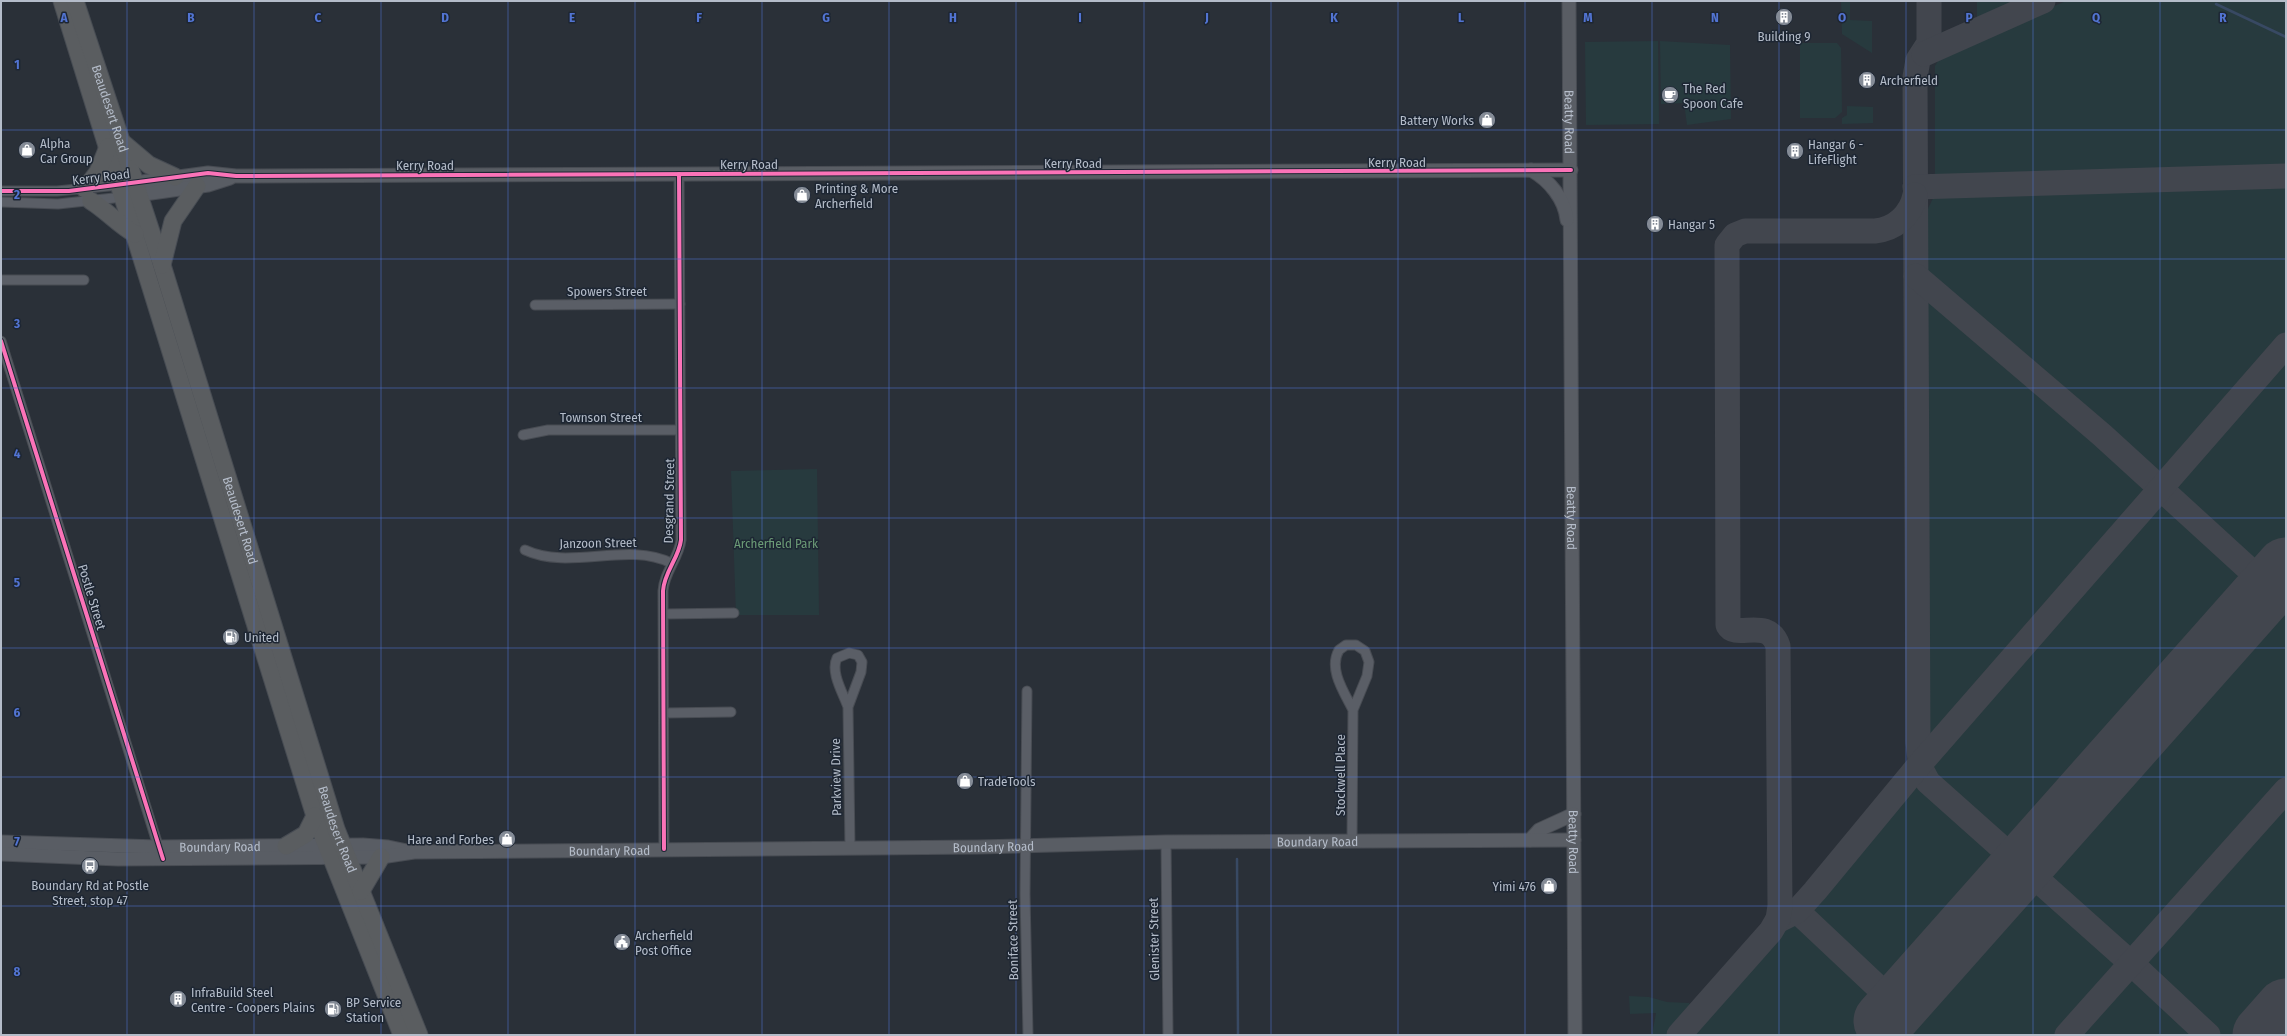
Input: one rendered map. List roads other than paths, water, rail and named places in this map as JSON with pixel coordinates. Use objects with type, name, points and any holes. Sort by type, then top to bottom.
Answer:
[{"type":"highway","name":"Beaudesert Road","points":[[62,1],[115,145]]},
{"type":"highway","name":"Beaudesert Road","points":[[75,1],[129,190],[162,265],[336,851],[402,1035]]},
{"type":"highway","points":[[135,234],[124,228],[104,208],[88,195],[98,172],[115,145],[148,165],[175,177]]},
{"type":"highway","points":[[162,265],[172,222],[197,186]]},
{"type":"highway","name":"Beaudesert Road","points":[[129,190],[135,234],[315,816],[360,891],[419,1035]]},
{"type":"highway","points":[[286,846],[306,834],[315,816]]},
{"type":"highway","points":[[360,891],[381,857]]},
{"type":"main road","name":"Beatty Road","points":[[1569,1],[1575,1035]]},
{"type":"main road","points":[[1531,170],[1552,186],[1566,213],[1571,252]]},
{"type":"main road","name":"Kerry Road","points":[[129,190],[175,177],[208,173],[236,176],[1571,170]]},
{"type":"main road","name":"Kerry Road","points":[[129,190],[197,186],[236,176]]},
{"type":"main road","points":[[1530,840],[1539,830],[1574,814]]},
{"type":"main road","name":"Boundary Road","points":[[1,842],[158,847],[286,846],[381,857],[414,852],[850,848],[1352,840],[1574,840]]},
{"type":"main road","name":"Boundary Road","points":[[1,854],[163,859],[336,851],[388,847],[414,852]]},
{"type":"street","name":"Desgrand Street","points":[[664,849],[663,583],[681,540],[679,174]]},
{"type":"street","name":"Kerry Road","points":[[1,202],[58,204],[88,195],[129,190]]},
{"type":"street","name":"Kerry Road","points":[[1,191],[88,195],[129,190]]},
{"type":"street","points":[[1,280],[84,280]]},
{"type":"street","name":"Spowers Street","points":[[535,305],[680,304]]},
{"type":"street","name":"Postle Street","points":[[1,341],[163,859]]},
{"type":"street","name":"Townson Street","points":[[523,435],[548,430],[680,430]]},
{"type":"street","name":"Janzoon Street","points":[[525,550],[546,557],[653,556],[672,563]]},
{"type":"street","points":[[664,614],[734,613]]},
{"type":"street","name":"Stockwell Place","points":[[1352,840],[1353,710],[1367,676],[1369,662],[1365,651],[1356,645],[1351,645],[1339,650],[1334,663],[1343,691],[1353,710]]},
{"type":"street","name":"Parkview Drive","points":[[848,707],[840,687],[835,665],[838,658],[849,653],[858,655],[862,666],[848,707],[850,848]]},
{"type":"street","name":"Boniface Street","points":[[1027,691],[1026,845],[1028,1035]]},
{"type":"street","points":[[664,713],[731,712]]},
{"type":"street","name":"Glenister Street","points":[[1166,842],[1168,1035]]},
{"type":"waterway","points":[[2216,4],[2286,37]]},
{"type":"waterway","points":[[1237,859],[1238,1035]]},
{"type":"place","name":"Building 9","points":[[1784,17]]},
{"type":"place","name":"Archerfield","points":[[1867,80]]},
{"type":"place","name":"The Red Spoon Cafe","points":[[1670,95]]},
{"type":"place","name":"Battery Works","points":[[1487,120]]},
{"type":"place","name":"Alpha Car Group","points":[[27,150]]},
{"type":"place","name":"Hangar 6 - LifeFlight","points":[[1795,151]]},
{"type":"place","name":"Printing & More Archerfield","points":[[802,195]]},
{"type":"place","name":"Hangar 5","points":[[1655,224]]},
{"type":"place","name":"United","points":[[231,637]]},
{"type":"place","name":"TradeTools","points":[[965,781]]},
{"type":"place","name":"Hare and Forbes","points":[[507,839]]},
{"type":"place","name":"Boundary Rd at Postle Street, stop 47","points":[[90,866]]},
{"type":"place","name":"Yimi 476","points":[[1549,886]]},
{"type":"place","name":"Archerfield Post Office","points":[[622,942]]},
{"type":"place","name":"InfraBuild Steel Centre - Coopers Plains","points":[[178,999]]},
{"type":"place","name":"BP Service Station","points":[[333,1009]]},
{"type":"park label","name":"Archerfield Park","points":[[776,543]]}]
